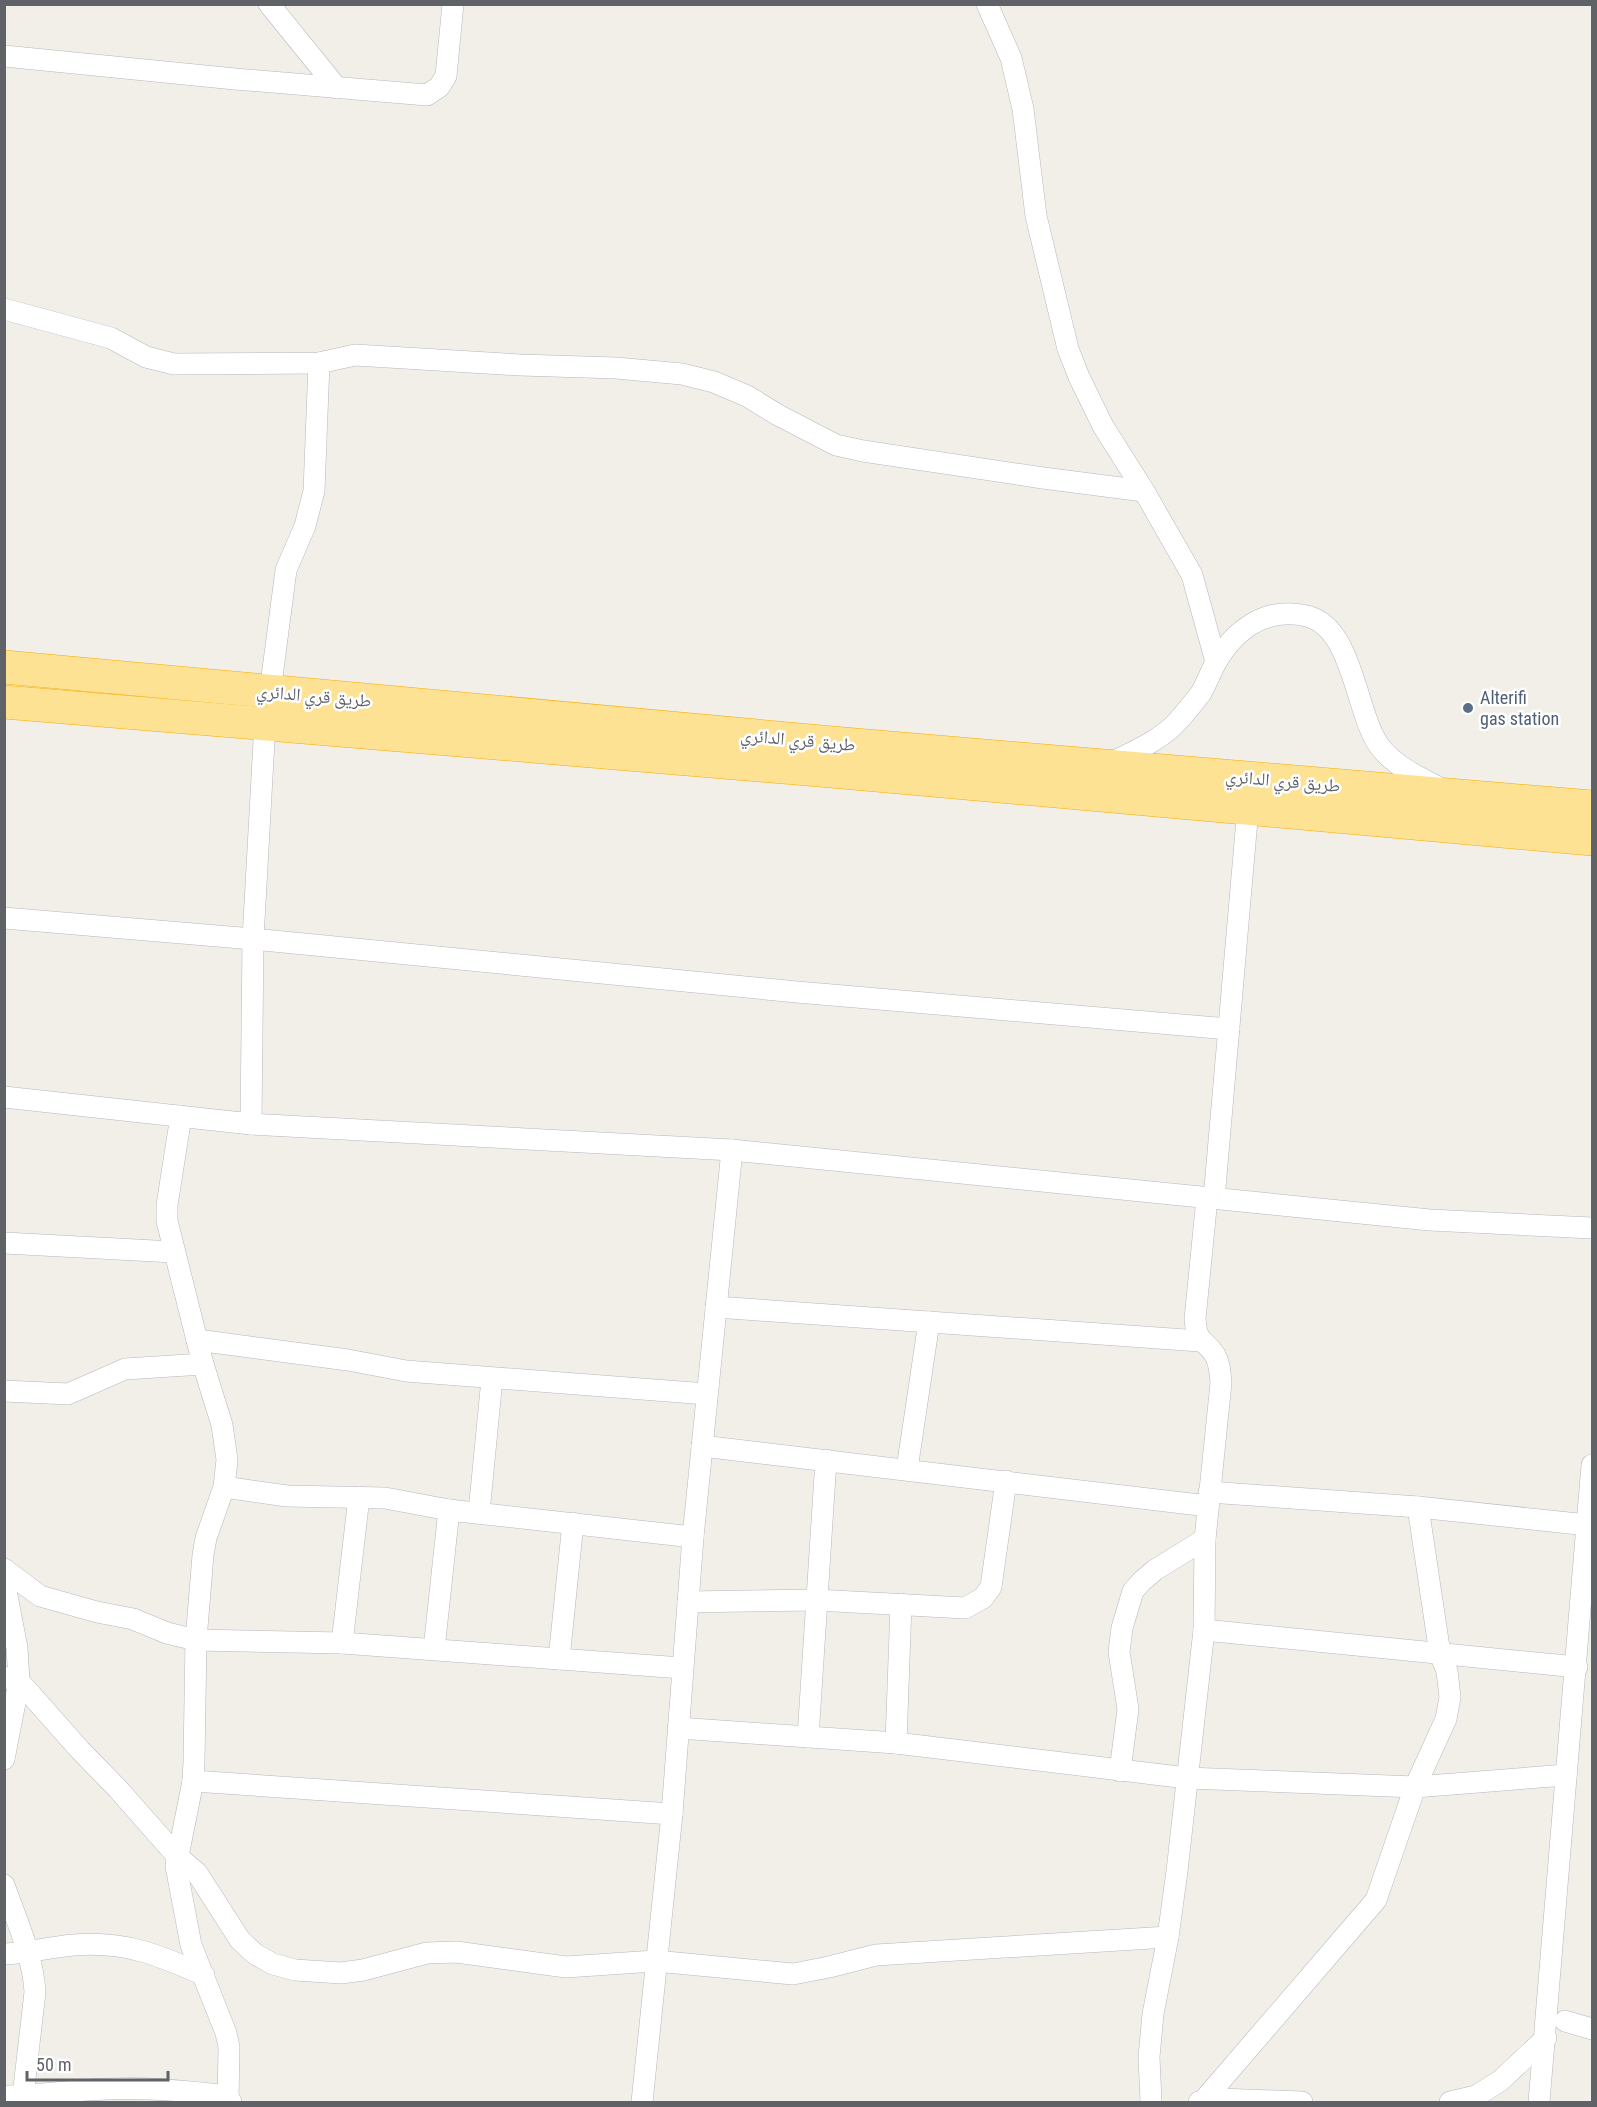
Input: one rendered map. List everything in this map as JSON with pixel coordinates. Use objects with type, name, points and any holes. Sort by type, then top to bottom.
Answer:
[{"type":"highway","name":"طريق قري الدائري","points":[[4,667],[268,708],[1248,808],[1593,838]]},
{"type":"highway","name":"طريق قري الدائري","points":[[4,702],[268,708],[1106,766],[1593,807]]},
{"type":"street","points":[[269,4],[338,88]]},
{"type":"street","points":[[4,56],[427,95],[439,87],[446,76],[453,4]]},
{"type":"street","points":[[987,4],[1011,58],[1023,109],[1036,216],[1068,349],[1103,426],[1144,491],[1192,575],[1216,662]]},
{"type":"street","points":[[4,309],[111,338],[146,357],[174,364],[319,363],[355,355],[616,368],[682,374],[714,382],[747,396],[836,445],[863,452],[1144,491]]},
{"type":"street","points":[[251,1124],[253,939],[268,708],[286,570],[305,526],[314,492],[319,363]]},
{"type":"street","points":[[1106,766],[1153,741],[1176,723],[1201,693],[1216,662],[1233,638],[1251,622],[1274,614],[1294,613],[1315,618],[1330,631],[1342,651],[1370,728],[1380,746],[1396,762],[1417,777],[1457,796]]},
{"type":"street","points":[[1151,2103],[1149,2057],[1151,2030],[1168,1937],[1204,1630],[1205,1539],[1221,1383],[1219,1363],[1213,1353],[1200,1341],[1195,1319],[1211,1199],[1229,1029],[1248,808]]},
{"type":"street","points":[[4,918],[253,939],[797,992],[1229,1029]]},
{"type":"street","points":[[4,1097],[251,1124],[732,1150],[1430,1220],[1593,1228]]},
{"type":"street","points":[[4,1885],[26,1952],[35,1992],[15,2098],[98,2089],[164,2088],[229,2100],[229,2047],[191,1945],[176,1866],[193,1781],[196,1640],[203,1555],[206,1538],[224,1487],[226,1460],[222,1425],[203,1364],[169,1233],[167,1204],[181,1116]]},
{"type":"street","points":[[642,2103],[672,1814],[693,1537],[732,1150]]},
{"type":"street","points":[[4,1243],[174,1252]]},
{"type":"street","points":[[716,1306],[1200,1341]]},
{"type":"street","points":[[907,1469],[929,1322]]},
{"type":"street","points":[[197,1340],[348,1360],[406,1371],[707,1394]]},
{"type":"street","points":[[4,1391],[68,1394],[125,1369],[203,1364]]},
{"type":"street","points":[[479,1512],[492,1379]]},
{"type":"street","points":[[702,1446],[1006,1480],[1209,1499],[1418,1507],[1588,1525]]},
{"type":"street","points":[[808,1737],[826,1460]]},
{"type":"street","points":[[1539,2103],[1593,1465]]},
{"type":"street","points":[[688,1602],[816,1600],[965,1608],[983,1598],[991,1587],[1006,1480]]},
{"type":"street","points":[[224,1487],[287,1496],[396,1500],[448,1509],[693,1537]]},
{"type":"street","points":[[342,1643],[359,1497]]},
{"type":"street","points":[[1202,2102],[1376,1900],[1415,1787],[1446,1719],[1450,1697],[1447,1671],[1440,1654],[1418,1507]]},
{"type":"street","points":[[434,1649],[448,1509]]},
{"type":"street","points":[[559,1659],[573,1523]]},
{"type":"street","points":[[1120,1771],[1128,1709],[1119,1652],[1122,1628],[1133,1591],[1155,1570],[1205,1539]]},
{"type":"street","points":[[4,1569],[40,1596],[97,1612],[133,1619],[167,1633],[196,1640],[342,1643],[682,1668]]},
{"type":"street","points":[[4,1580],[17,1648],[4,1759]]},
{"type":"street","points":[[896,1743],[901,1604]]},
{"type":"street","points":[[1204,1630],[1576,1667]]},
{"type":"street","points":[[12,1679],[118,1789],[177,1856],[197,1873],[240,1940],[255,1954],[273,1964],[295,1970],[341,1973],[363,1970],[427,1953],[456,1952],[567,1967],[655,1961],[793,1974],[876,1955],[1168,1937]]},
{"type":"street","points":[[678,1728],[896,1743],[1187,1778],[1415,1787],[1566,1775]]},
{"type":"street","points":[[193,1781],[672,1814]]},
{"type":"street","points":[[4,1954],[72,1945],[115,1946],[140,1949],[159,1955],[204,1975]]},
{"type":"street","points":[[1565,2021],[1593,2029]]},
{"type":"street","points":[[1450,2103],[1476,2096],[1500,2081],[1546,2038]]},
{"type":"street","points":[[1202,2102],[1220,2099],[1302,2103]]},
{"type":"place","name":"Alterifi gas station","points":[[1468,708]]}]
